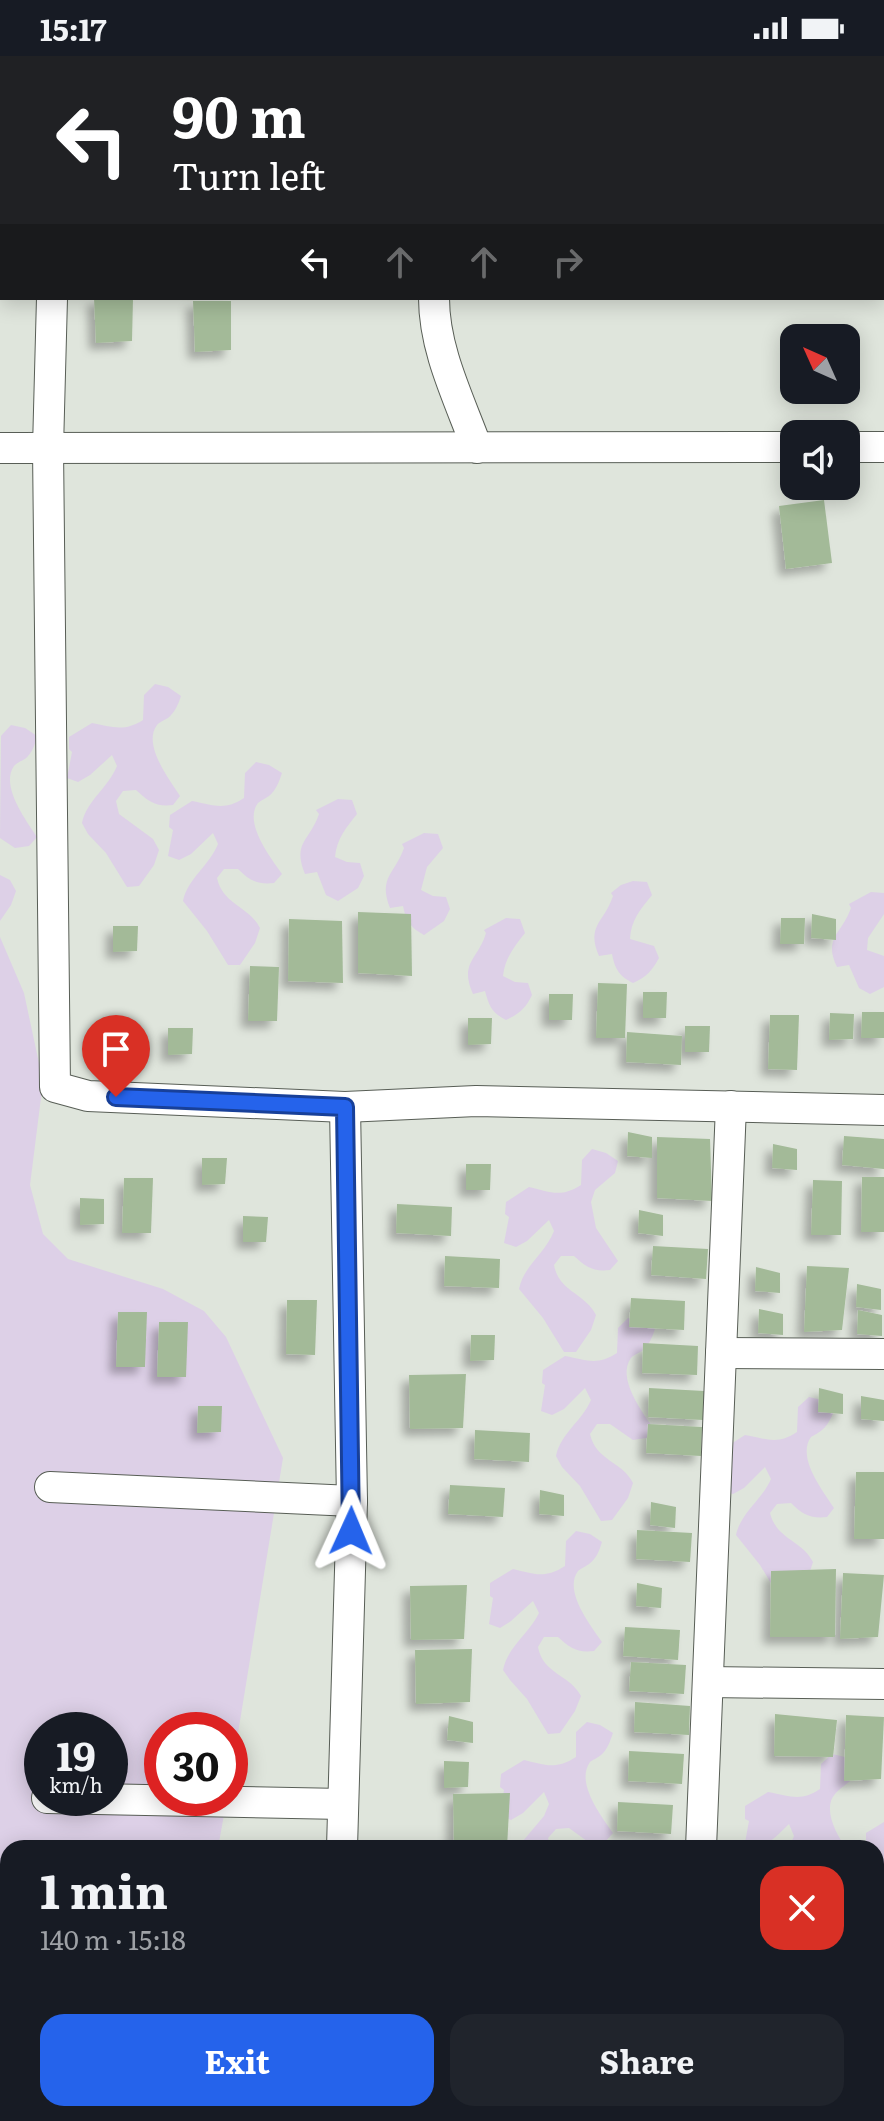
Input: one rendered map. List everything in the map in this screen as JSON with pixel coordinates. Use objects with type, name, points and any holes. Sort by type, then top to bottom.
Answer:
[{"type":"street","points":[[52,300],[48,448],[55,1087],[88,1096],[345,1107],[476,1101],[884,1110]]},
{"type":"street","points":[[434,300],[434,324],[446,367],[477,448]]},
{"type":"street","points":[[0,448],[780,447]]},
{"type":"street","points":[[860,447],[884,447]]},
{"type":"street","points":[[701,1840],[731,1106]]},
{"type":"street","points":[[342,1840],[352,1501],[345,1107]]},
{"type":"street","points":[[721,1353],[884,1354]]},
{"type":"street","points":[[50,1487],[352,1501]]},
{"type":"street","points":[[708,1682],[884,1684]]},
{"type":"street","points":[[128,1800],[343,1804]]},
{"type":"shaded area","points":[[155,684],[168,687],[181,696],[173,713],[157,725],[153,733],[159,762],[180,796],[173,805],[162,805],[149,801],[136,790],[123,791],[116,801],[119,814],[153,839],[159,850],[154,865],[139,886],[127,887],[82,823],[88,807],[117,766],[112,755],[78,782],[67,778],[72,752],[69,737],[92,723],[124,727],[143,720],[144,695]]},
{"type":"shaded area","points":[[11,725],[25,728],[37,736],[30,754],[14,766],[10,783],[16,803],[37,837],[29,846],[15,848],[0,838],[1,736]]},
{"type":"shaded area","points":[[256,762],[282,773],[274,791],[258,803],[254,820],[260,840],[282,874],[274,883],[263,883],[250,879],[238,869],[224,869],[217,878],[230,900],[260,928],[255,943],[240,965],[228,965],[183,901],[189,885],[218,844],[213,833],[191,854],[179,860],[168,856],[173,830],[169,827],[170,815],[192,801],[225,806],[244,798],[245,773]]},
{"type":"shaded area","points":[[338,799],[352,800],[357,814],[340,839],[335,857],[360,863],[364,876],[358,888],[338,901],[326,895],[317,872],[305,874],[300,855],[319,814],[316,810]]},
{"type":"shaded area","points":[[424,833],[438,834],[443,848],[427,867],[421,890],[433,896],[446,897],[450,909],[444,921],[424,935],[410,924],[403,906],[390,908],[386,889],[389,876],[404,848],[402,844]]},
{"type":"shaded area","points":[[0,875],[10,880],[16,891],[0,921]]},
{"type":"shaded area","points":[[633,881],[647,882],[652,895],[634,921],[630,939],[654,946],[659,958],[648,973],[633,983],[618,972],[612,954],[599,956],[594,937],[613,896],[611,893]]},
{"type":"shaded area","points":[[871,892],[884,893],[884,914],[868,938],[867,950],[884,956],[884,987],[870,994],[859,988],[849,965],[837,967],[832,949],[835,936],[851,908],[849,904]]},
{"type":"shaded area","points":[[506,918],[520,919],[525,933],[508,958],[503,976],[515,982],[528,983],[532,995],[522,1010],[506,1020],[497,1015],[485,991],[473,994],[468,975],[471,962],[483,942],[484,930]]},
{"type":"shaded area","points":[[0,937],[24,993],[43,1082],[30,1185],[43,1234],[68,1259],[163,1289],[204,1311],[226,1337],[283,1458],[241,1712],[144,1712],[144,1816],[224,1816],[219,1840],[0,1840]]},
{"type":"shaded area","points":[[592,1149],[618,1161],[615,1173],[595,1190],[591,1202],[596,1228],[618,1261],[610,1270],[599,1270],[586,1266],[574,1256],[561,1256],[554,1265],[561,1281],[596,1315],[591,1330],[576,1352],[564,1352],[543,1318],[519,1289],[525,1273],[554,1231],[549,1220],[516,1247],[504,1243],[509,1217],[505,1214],[506,1202],[529,1187],[561,1193],[581,1185],[582,1160]]},
{"type":"shaded area","points":[[628,1318],[642,1321],[655,1329],[647,1346],[631,1358],[627,1366],[633,1395],[654,1429],[646,1438],[633,1440],[610,1424],[597,1424],[590,1434],[603,1456],[633,1483],[628,1498],[612,1520],[601,1521],[580,1486],[556,1456],[562,1440],[591,1400],[585,1388],[564,1409],[552,1415],[541,1411],[545,1385],[542,1383],[543,1370],[565,1356],[598,1361],[617,1353],[618,1328]]},
{"type":"shaded area","points":[[809,1397],[835,1408],[827,1425],[811,1437],[807,1445],[813,1474],[834,1508],[827,1517],[816,1517],[803,1513],[791,1503],[777,1504],[770,1513],[778,1529],[803,1549],[813,1562],[808,1577],[781,1600],[760,1565],[736,1535],[742,1520],[771,1479],[765,1467],[744,1488],[733,1494],[721,1490],[723,1449],[745,1435],[778,1440],[797,1432],[798,1407]]},
{"type":"shaded area","points":[[576,1531],[590,1534],[602,1542],[594,1559],[578,1571],[574,1588],[580,1608],[602,1642],[594,1651],[583,1651],[570,1647],[558,1637],[544,1637],[538,1647],[545,1663],[581,1696],[560,1733],[548,1734],[527,1699],[503,1670],[509,1654],[539,1613],[533,1601],[500,1628],[489,1624],[493,1598],[490,1596],[490,1583],[513,1569],[545,1574],[565,1566],[566,1541]]},
{"type":"shaded area","points":[[587,1722],[613,1733],[605,1750],[590,1762],[586,1780],[592,1799],[613,1833],[607,1840],[586,1840],[569,1828],[556,1829],[549,1840],[524,1840],[544,1816],[549,1804],[544,1792],[523,1813],[511,1820],[500,1815],[504,1790],[500,1787],[501,1774],[524,1760],[544,1765],[569,1761],[576,1757],[576,1732]]},
{"type":"shaded area","points":[[832,1754],[845,1757],[854,1777],[831,1800],[830,1814],[841,1840],[792,1840],[794,1836],[789,1824],[772,1840],[745,1840],[749,1821],[745,1819],[745,1806],[768,1792],[801,1797],[813,1793],[820,1789],[821,1764]]},
{"type":"shaded area","points":[[884,1822],[884,1840],[866,1840],[866,1833]]},
{"type":"building","points":[[94,300],[133,300],[132,341],[96,343]]},
{"type":"building","points":[[193,301],[231,301],[231,350],[195,352]]},
{"type":"building","points":[[824,500],[832,563],[786,569],[779,506]]},
{"type":"building","points":[[358,912],[411,914],[412,976],[358,973]]},
{"type":"building","points":[[812,914],[836,919],[836,940],[811,938]]},
{"type":"building","points":[[781,918],[805,918],[804,944],[780,944]]},
{"type":"building","points":[[289,919],[342,921],[343,983],[288,981]]},
{"type":"building","points":[[113,926],[138,926],[137,951],[113,952]]},
{"type":"building","points":[[250,966],[279,967],[277,1021],[248,1021]]},
{"type":"building","points":[[598,983],[627,984],[625,1038],[596,1038]]},
{"type":"building","points":[[643,992],[667,992],[666,1018],[643,1018]]},
{"type":"building","points":[[549,994],[573,994],[572,1020],[549,1020]]},
{"type":"building","points":[[862,1012],[884,1012],[884,1038],[861,1038]]},
{"type":"building","points":[[830,1013],[854,1014],[853,1039],[829,1040]]},
{"type":"building","points":[[770,1015],[799,1015],[797,1070],[768,1069]]},
{"type":"building","points":[[468,1018],[492,1018],[491,1044],[468,1045]]},
{"type":"building","points":[[108,1019],[132,1019],[131,1045],[108,1045]]},
{"type":"building","points":[[685,1026],[710,1026],[709,1052],[685,1052]]},
{"type":"building","points":[[168,1028],[193,1028],[192,1054],[168,1055]]},
{"type":"building","points":[[627,1032],[682,1036],[681,1065],[626,1062]]},
{"type":"building","points":[[628,1132],[652,1137],[652,1158],[627,1156]]},
{"type":"building","points":[[844,1136],[884,1139],[884,1169],[842,1165]]},
{"type":"building","points":[[657,1137],[710,1139],[712,1201],[657,1198]]},
{"type":"building","points":[[773,1144],[797,1149],[797,1170],[772,1168]]},
{"type":"building","points":[[202,1158],[227,1158],[225,1184],[202,1185]]},
{"type":"building","points":[[466,1164],[491,1164],[490,1190],[466,1190]]},
{"type":"building","points":[[862,1177],[884,1177],[884,1232],[861,1232]]},
{"type":"building","points":[[124,1178],[153,1178],[151,1233],[122,1233]]},
{"type":"building","points":[[813,1180],[842,1181],[841,1235],[811,1235]]},
{"type":"building","points":[[80,1198],[104,1199],[104,1224],[80,1225]]},
{"type":"building","points":[[397,1204],[452,1207],[451,1236],[396,1233]]},
{"type":"building","points":[[639,1210],[663,1215],[663,1236],[638,1233]]},
{"type":"building","points":[[243,1216],[268,1217],[266,1242],[243,1242]]},
{"type":"building","points":[[653,1246],[708,1249],[706,1279],[651,1275]]},
{"type":"building","points":[[445,1256],[500,1259],[499,1288],[444,1286]]},
{"type":"building","points":[[807,1266],[849,1268],[842,1330],[804,1332]]},
{"type":"building","points":[[756,1267],[780,1273],[780,1293],[755,1291]]},
{"type":"building","points":[[857,1284],[881,1289],[881,1310],[856,1307]]},
{"type":"building","points":[[631,1298],[685,1301],[684,1330],[629,1327]]},
{"type":"building","points":[[287,1300],[317,1300],[315,1355],[286,1354]]},
{"type":"building","points":[[759,1309],[783,1314],[783,1335],[758,1333]]},
{"type":"building","points":[[858,1310],[882,1315],[882,1336],[857,1334]]},
{"type":"building","points":[[118,1312],[147,1312],[145,1367],[116,1367]]},
{"type":"building","points":[[159,1322],[188,1322],[186,1377],[157,1377]]},
{"type":"building","points":[[471,1335],[495,1335],[494,1360],[470,1361]]},
{"type":"building","points":[[643,1343],[698,1346],[697,1375],[642,1373]]},
{"type":"building","points":[[466,1374],[463,1428],[410,1429],[409,1375]]},
{"type":"building","points":[[649,1388],[704,1391],[703,1420],[648,1417]]},
{"type":"building","points":[[819,1388],[843,1394],[843,1414],[818,1412]]},
{"type":"building","points":[[861,1396],[884,1400],[884,1421],[861,1419]]},
{"type":"building","points":[[198,1406],[222,1406],[221,1432],[197,1433]]},
{"type":"building","points":[[648,1424],[702,1427],[701,1456],[646,1453]]},
{"type":"building","points":[[475,1430],[530,1433],[529,1462],[474,1459]]},
{"type":"building","points":[[856,1472],[884,1472],[884,1539],[854,1539]]},
{"type":"building","points":[[450,1485],[505,1488],[503,1517],[448,1514]]},
{"type":"building","points":[[540,1490],[564,1495],[564,1516],[539,1514]]},
{"type":"building","points":[[651,1502],[676,1507],[675,1528],[650,1525]]},
{"type":"building","points":[[637,1530],[692,1533],[690,1562],[636,1559]]},
{"type":"building","points":[[836,1569],[835,1637],[770,1637],[771,1571]]},
{"type":"building","points":[[843,1573],[884,1575],[878,1637],[840,1639]]},
{"type":"building","points":[[637,1583],[662,1588],[661,1608],[636,1606]]},
{"type":"building","points":[[467,1585],[464,1639],[411,1640],[410,1586]]},
{"type":"building","points":[[625,1627],[680,1630],[678,1660],[623,1656]]},
{"type":"building","points":[[472,1649],[470,1702],[416,1704],[415,1650]]},
{"type":"building","points":[[631,1662],[686,1665],[684,1694],[629,1691]]},
{"type":"building","points":[[635,1702],[690,1706],[689,1735],[634,1732]]},
{"type":"building","points":[[775,1714],[837,1720],[833,1757],[774,1756]]},
{"type":"building","points":[[846,1715],[884,1717],[881,1779],[844,1781]]},
{"type":"building","points":[[449,1716],[473,1722],[473,1743],[447,1740]]},
{"type":"building","points":[[629,1751],[684,1754],[682,1784],[628,1781]]},
{"type":"building","points":[[444,1761],[469,1762],[468,1787],[444,1788]]},
{"type":"building","points":[[510,1793],[507,1840],[454,1840],[453,1794]]},
{"type":"building","points":[[618,1802],[673,1805],[671,1834],[617,1831]]},
{"type":"route","points":[[116,1097],[345,1107],[351,1531]]}]
